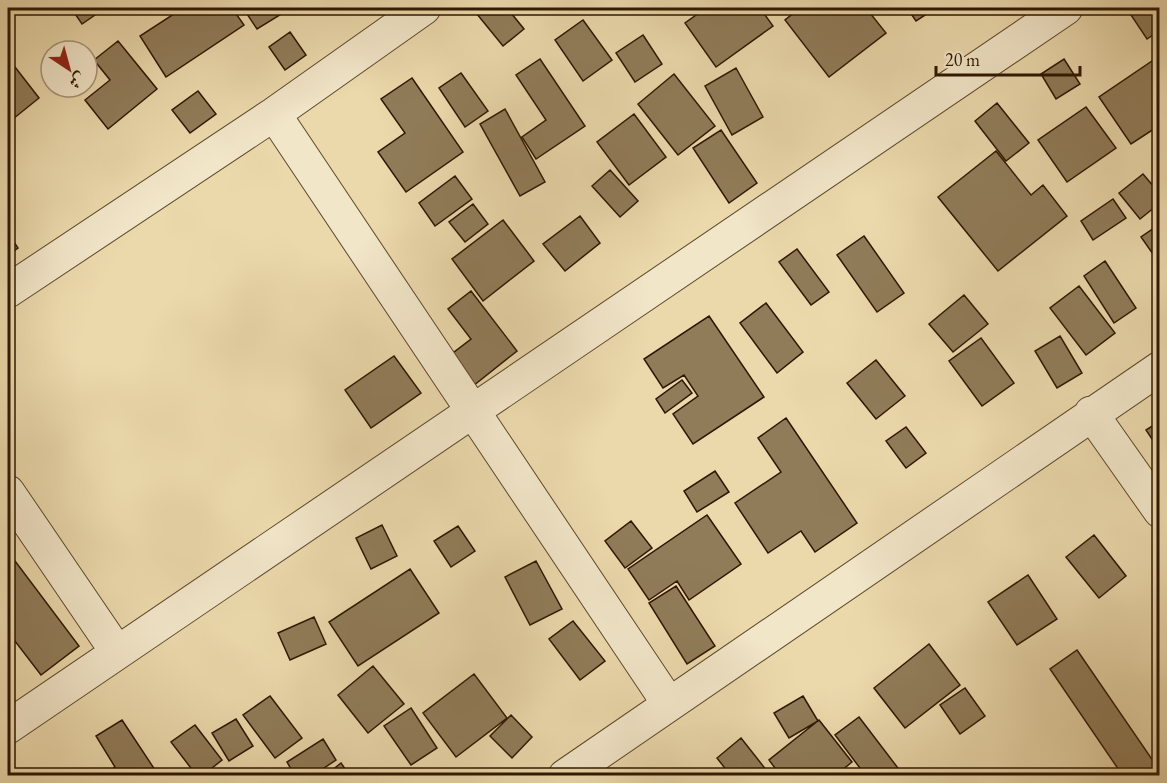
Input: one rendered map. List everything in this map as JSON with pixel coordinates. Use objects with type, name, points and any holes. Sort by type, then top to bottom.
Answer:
[{"type":"street","points":[[8,291],[274,114],[424,8]]},
{"type":"street","points":[[8,727],[1066,8]]},
{"type":"street","points":[[274,114],[669,704]]},
{"type":"street","points":[[565,776],[1160,368]]},
{"type":"street","points":[[1092,413],[1160,511]]},
{"type":"street","points":[[8,492],[117,652]]},
{"type":"building","points":[[71,8],[105,8],[82,24]]},
{"type":"building","points":[[183,8],[232,8],[244,25],[166,77],[140,36]]},
{"type":"building","points":[[243,8],[280,8],[283,13],[257,29]]},
{"type":"building","points":[[472,8],[507,8],[524,29],[503,46]]},
{"type":"building","points":[[706,8],[760,8],[773,26],[716,67],[685,23]]},
{"type":"building","points":[[800,8],[866,8],[886,33],[829,77],[785,20]]},
{"type":"building","points":[[907,8],[936,8],[916,21]]},
{"type":"building","points":[[1142,8],[1156,8],[1160,12],[1160,30],[1147,39],[1131,15]]},
{"type":"building","points":[[583,20],[612,60],[583,81],[555,40]]},
{"type":"building","points":[[290,32],[306,55],[285,70],[269,47]]},
{"type":"building","points":[[643,35],[662,64],[635,82],[616,53]]},
{"type":"building","points":[[118,41],[157,89],[108,129],[85,100],[99,99],[99,89],[110,80],[99,66],[99,56]]},
{"type":"building","points":[[8,58],[39,98],[8,123]]},
{"type":"building","points":[[540,59],[585,126],[536,159],[522,137],[546,120],[516,75]]},
{"type":"building","points":[[1064,59],[1080,84],[1056,99],[1041,74]]},
{"type":"building","points":[[1152,61],[1160,72],[1160,125],[1131,144],[1099,97]]},
{"type":"building","points":[[736,68],[763,117],[732,135],[705,86]]},
{"type":"building","points":[[461,73],[488,111],[465,127],[439,88]]},
{"type":"building","points":[[674,74],[715,126],[678,155],[638,104]]},
{"type":"building","points":[[412,78],[463,152],[406,192],[378,152],[405,133],[381,99]]},
{"type":"building","points":[[198,91],[216,114],[190,133],[172,110]]},
{"type":"building","points":[[997,103],[1029,143],[1006,161],[975,121]]},
{"type":"building","points":[[1086,107],[1116,148],[1067,182],[1038,140]]},
{"type":"building","points":[[505,109],[545,182],[520,196],[480,124]]},
{"type":"building","points":[[634,114],[666,157],[629,185],[597,142]]},
{"type":"building","points":[[721,130],[757,183],[729,203],[693,148]]},
{"type":"building","points":[[996,151],[1031,195],[1043,185],[1067,216],[998,271],[938,197]]},
{"type":"building","points":[[610,170],[638,201],[620,217],[592,186]]},
{"type":"building","points":[[1143,174],[1160,194],[1160,203],[1140,219],[1119,193]]},
{"type":"building","points":[[455,176],[472,199],[435,226],[419,203]]},
{"type":"building","points":[[1113,199],[1126,218],[1093,240],[1081,221]]},
{"type":"building","points":[[473,204],[488,224],[465,242],[449,222]]},
{"type":"building","points":[[580,216],[600,243],[565,271],[543,244]]},
{"type":"building","points":[[503,220],[534,261],[483,301],[452,259]]},
{"type":"building","points":[[1160,224],[1160,264],[1141,237]]},
{"type":"building","points":[[8,233],[18,248],[8,255]]},
{"type":"building","points":[[864,236],[904,293],[877,312],[837,255]]},
{"type":"building","points":[[797,249],[829,292],[811,305],[779,262]]},
{"type":"building","points":[[1105,261],[1136,308],[1114,323],[1084,276]]},
{"type":"building","points":[[1079,286],[1115,333],[1086,355],[1050,308]]},
{"type":"building","points":[[471,291],[517,351],[473,386],[449,356],[471,339],[448,309]]},
{"type":"building","points":[[964,295],[988,324],[953,352],[929,324]]},
{"type":"building","points":[[766,303],[803,352],[777,373],[740,323]]},
{"type":"building","points":[[709,316],[764,397],[693,444],[673,414],[698,396],[684,375],[663,388],[644,359]]},
{"type":"building","points":[[1060,336],[1082,373],[1057,388],[1035,351]]},
{"type":"building","points":[[981,338],[1014,383],[982,406],[949,361]]},
{"type":"building","points":[[394,356],[421,393],[371,428],[345,390]]},
{"type":"building","points":[[876,360],[905,396],[876,419],[847,383]]},
{"type":"building","points":[[682,380],[692,393],[665,413],[656,399]]},
{"type":"building","points":[[786,418],[857,523],[815,552],[801,531],[768,553],[735,503],[781,472],[758,438]]},
{"type":"building","points":[[1160,421],[1160,451],[1146,430]]},
{"type":"building","points":[[906,427],[926,453],[906,468],[886,441]]},
{"type":"building","points":[[715,471],[729,492],[697,512],[684,491]]},
{"type":"building","points":[[707,515],[741,564],[689,600],[677,581],[649,600],[628,569]]},
{"type":"building","points":[[631,521],[652,548],[625,568],[605,541]]},
{"type":"building","points":[[382,525],[397,556],[371,569],[356,538]]},
{"type":"building","points":[[458,526],[475,551],[451,567],[434,541]]},
{"type":"building","points":[[1094,535],[1126,576],[1099,598],[1066,557]]},
{"type":"building","points":[[15,561],[79,646],[41,675],[8,632],[8,567]]},
{"type":"building","points":[[536,561],[562,609],[530,625],[505,577]]},
{"type":"building","points":[[410,569],[439,613],[358,666],[329,622]]},
{"type":"building","points":[[1028,575],[1057,619],[1017,645],[988,602]]},
{"type":"building","points":[[676,586],[715,646],[687,664],[649,603]]},
{"type":"building","points":[[314,617],[326,644],[290,660],[278,633]]},
{"type":"building","points":[[573,621],[605,661],[580,680],[549,639]]},
{"type":"building","points":[[929,644],[960,685],[905,728],[874,688]]},
{"type":"building","points":[[1077,650],[1160,771],[1160,776],[1123,776],[1050,669]]},
{"type":"building","points":[[373,666],[404,704],[368,733],[338,695]]},
{"type":"building","points":[[474,674],[507,718],[456,757],[423,713]]},
{"type":"building","points":[[965,688],[985,716],[960,734],[940,705]]},
{"type":"building","points":[[270,696],[302,738],[275,758],[243,715]]},
{"type":"building","points":[[803,696],[818,721],[789,738],[774,713]]},
{"type":"building","points":[[411,708],[437,748],[411,765],[384,726]]},
{"type":"building","points":[[511,715],[532,737],[512,758],[490,736]]},
{"type":"building","points":[[859,717],[904,776],[866,776],[835,735]]},
{"type":"building","points":[[236,719],[253,746],[229,761],[212,733]]},
{"type":"building","points":[[122,720],[159,776],[102,776],[115,767],[96,736]]},
{"type":"building","points":[[819,720],[852,762],[835,776],[781,776],[769,760]]},
{"type":"building","points":[[195,725],[222,760],[202,776],[197,776],[171,742]]},
{"type":"building","points":[[741,738],[771,776],[731,776],[717,758]]},
{"type":"building","points":[[323,739],[336,760],[312,776],[295,776],[287,762]]},
{"type":"building","points":[[341,763],[350,776],[325,776]]}]
